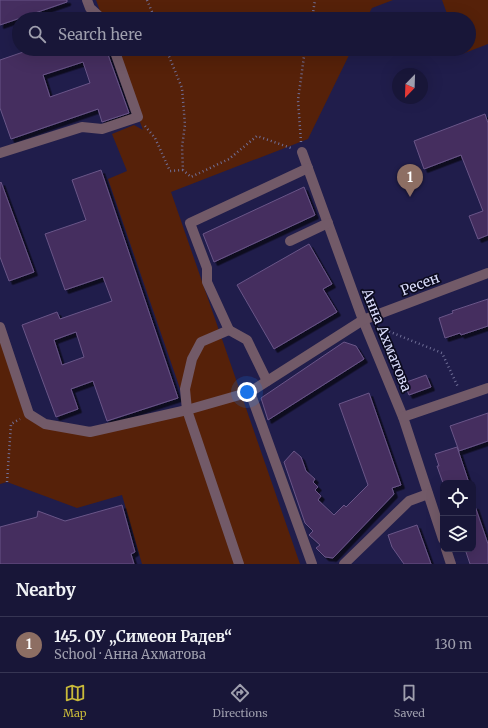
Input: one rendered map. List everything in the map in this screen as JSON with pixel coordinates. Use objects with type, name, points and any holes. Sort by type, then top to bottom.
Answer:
[{"type":"street","points":[[87,0],[90,8],[94,12]]},
{"type":"street","points":[[0,153],[82,127],[102,129],[138,117],[116,56]]},
{"type":"street","name":"Анна Ахматова","points":[[302,152],[363,320],[402,417],[440,530]]},
{"type":"street","points":[[267,381],[247,340],[229,330],[208,282],[207,268],[190,223],[308,168]]},
{"type":"street","points":[[290,241],[328,223]]},
{"type":"street","name":"Ресен","points":[[29,414],[45,424],[90,432],[187,410],[250,392],[363,320],[488,273]]},
{"type":"street","points":[[0,327],[29,414]]},
{"type":"street","points":[[229,330],[201,342],[192,359],[185,389],[187,410],[239,564]]},
{"type":"street","points":[[402,417],[488,388]]},
{"type":"street","points":[[250,392],[312,564]]},
{"type":"street","points":[[344,564],[409,501],[428,494]]},
{"type":"street","points":[[447,552],[451,564]]},
{"type":"path","points":[[148,0],[152,12]]},
{"type":"path","points":[[313,12],[315,0]]},
{"type":"path","points":[[169,56],[182,88],[185,125],[182,148],[183,170]]},
{"type":"path","points":[[138,117],[154,138],[170,171],[183,170],[191,177],[229,159],[257,136],[302,152],[298,100],[304,56]]},
{"type":"path","points":[[363,320],[442,352],[462,397]]},
{"type":"path","points":[[7,482],[11,424],[29,414]]},
{"type":"shaded area","points":[[96,0],[393,0],[372,8],[370,12],[100,12]]},
{"type":"shaded area","points":[[442,0],[488,0],[488,44],[476,49],[476,12],[446,12]]},
{"type":"shaded area","points":[[116,56],[349,56],[308,139],[171,192],[300,564],[142,564],[122,495],[77,508],[7,482],[0,484],[0,327],[29,414],[45,424],[90,432],[187,409],[108,179],[127,171],[112,134],[134,125],[143,130]]},
{"type":"building","points":[[0,0],[67,0],[67,2],[38,12],[12,12],[12,21],[0,25]]},
{"type":"building","points":[[12,56],[109,56],[129,113],[102,122],[98,109],[11,139],[0,108],[0,60]],"holes":[[[83,62],[90,83],[50,97],[43,75]]]},
{"type":"building","points":[[485,114],[488,123],[488,235],[478,239],[469,216],[483,211],[461,155],[424,169],[414,141]]},
{"type":"building","points":[[101,170],[178,398],[107,421],[93,381],[71,389],[78,409],[56,417],[22,325],[57,312],[60,319],[112,301],[103,277],[65,290],[45,234],[86,220],[72,180]],"holes":[[[76,332],[84,357],[62,365],[54,340]]]},
{"type":"building","points":[[1,182],[34,272],[9,281],[0,257]]},
{"type":"building","points":[[304,187],[315,215],[214,262],[203,234]]},
{"type":"building","points":[[309,244],[332,284],[323,289],[337,312],[274,349],[237,285]]},
{"type":"building","points":[[488,299],[488,326],[461,335],[460,333],[445,338],[439,318],[453,313],[452,311]]},
{"type":"building","points":[[344,342],[356,346],[364,359],[268,420],[261,398]]},
{"type":"building","points":[[426,375],[431,387],[409,395],[404,383]]},
{"type":"building","points":[[369,393],[401,485],[392,488],[394,494],[333,558],[325,557],[316,548],[320,545],[309,535],[313,531],[305,523],[284,462],[294,451],[301,457],[306,471],[315,479],[313,482],[318,487],[315,490],[321,496],[318,500],[334,515],[344,505],[346,507],[368,485],[339,404]]},
{"type":"building","points":[[488,413],[488,441],[459,451],[450,426]]},
{"type":"building","points":[[457,447],[468,480],[442,480],[435,454]]},
{"type":"building","points":[[122,505],[135,552],[131,554],[134,564],[0,564],[0,527],[37,517],[38,511],[65,521]]},
{"type":"building","points":[[476,509],[488,544],[488,564],[470,564],[466,552],[476,552]]},
{"type":"building","points":[[417,525],[431,564],[404,564],[392,547],[388,535]]},
{"type":"place","name":"145. ОУ „Симеон Радев“","points":[[410,197]]}]
